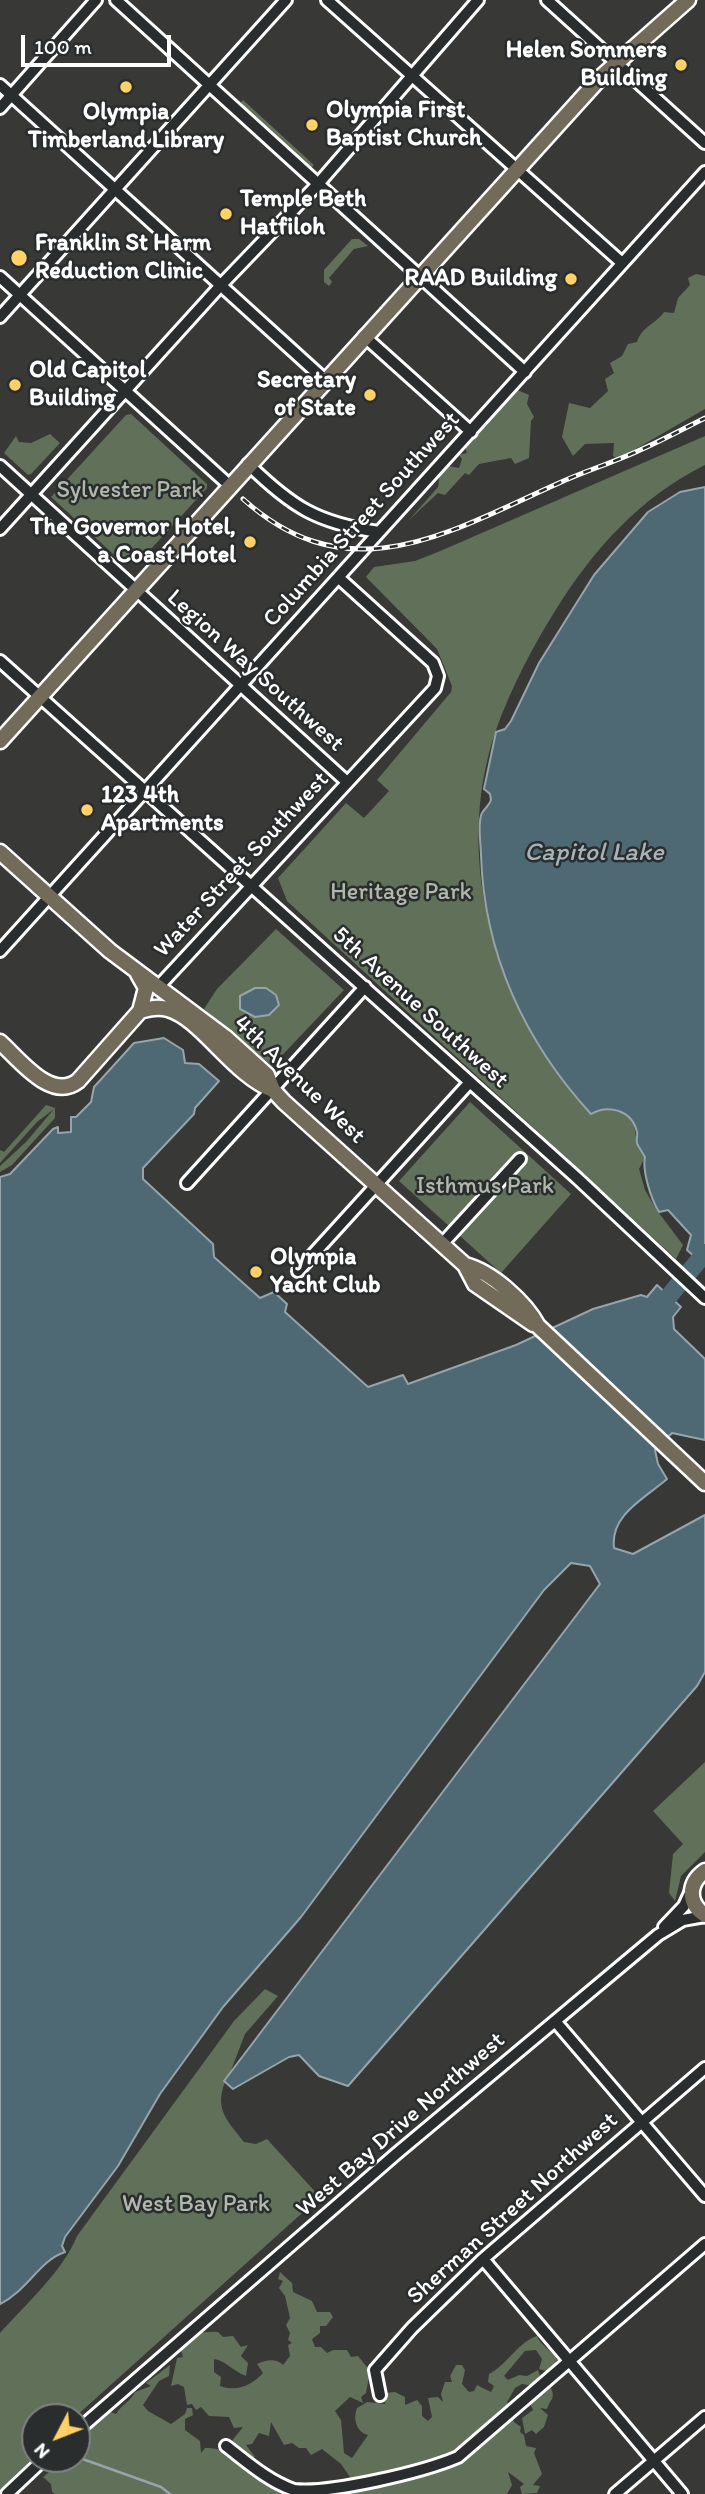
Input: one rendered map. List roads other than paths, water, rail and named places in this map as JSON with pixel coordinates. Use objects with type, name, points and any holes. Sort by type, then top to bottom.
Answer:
[{"type":"main road","points":[[0,741],[364,336],[616,62],[688,0]]},
{"type":"main road","name":"4th Avenue West","points":[[0,852],[138,974],[225,1037],[267,1074],[273,1090],[465,1265],[488,1276],[531,1320],[705,1483]]},
{"type":"main road","points":[[0,1042],[51,1086],[67,1087],[78,1081],[140,1011],[145,988],[138,974]]},
{"type":"main road","points":[[140,1011],[165,1008],[177,1013],[255,1083],[273,1090]]},
{"type":"main road","points":[[705,1871],[698,1875],[691,1891],[695,1906],[705,1916]]},
{"type":"street","points":[[0,108],[96,0]]},
{"type":"street","points":[[116,0],[525,372]]},
{"type":"street","points":[[0,317],[286,0]]},
{"type":"street","points":[[327,0],[622,263]]},
{"type":"street","points":[[0,529],[221,285],[318,184],[478,0]]},
{"type":"street","points":[[547,0],[705,143]]},
{"type":"street","points":[[0,85],[325,380]]},
{"type":"street","name":"Columbia Street Southwest","points":[[0,951],[705,172]]},
{"type":"street","points":[[0,277],[229,485]]},
{"type":"street","points":[[364,336],[471,432]]},
{"type":"street","points":[[248,464],[285,499],[305,512],[379,532]]},
{"type":"street","name":"Legion Way Southwest","points":[[0,467],[347,782]]},
{"type":"street","name":"Water Street Southwest","points":[[158,987],[435,688],[438,676],[433,663],[339,578]]},
{"type":"street","name":"5th Avenue Southwest","points":[[0,661],[365,987],[702,1296]]},
{"type":"street","points":[[187,1183],[365,987]]},
{"type":"street","points":[[298,1271],[470,1082]]},
{"type":"street","points":[[442,1244],[520,1158]]},
{"type":"street","name":"West Bay Drive Northwest","points":[[91,2419],[658,1935],[684,1906],[691,1891]]},
{"type":"street","name":"West Bay Drive Northwest","points":[[658,1935],[683,1920],[705,1916]]},
{"type":"street","points":[[555,2021],[705,2196]]},
{"type":"street","name":"Sherman Street Northwest","points":[[380,2395],[375,2370],[379,2363],[483,2259],[705,2068]]},
{"type":"street","points":[[226,2445],[274,2481],[296,2490],[365,2485],[408,2475],[458,2457],[705,2244]]},
{"type":"street","points":[[483,2259],[682,2494]]},
{"type":"street","points":[[615,2494],[705,2417]]},
{"type":"street","points":[[7,2494],[29,2473]]},
{"type":"water","name":"Capitol Lake","points":[[705,487],[705,1266],[687,1250],[691,1235],[668,1210],[659,1212],[656,1206],[650,1193],[645,1157],[637,1144],[634,1124],[618,1111],[605,1110],[591,1114],[546,1057],[528,1027],[512,995],[490,927],[479,828],[482,813],[491,800],[490,794],[484,789],[496,732],[505,729],[511,721],[539,663],[594,575],[648,512],[680,492]]},
{"type":"water","points":[[255,988],[266,988],[276,995],[279,1005],[269,1015],[255,1017],[240,1009],[240,996]]},
{"type":"water","points":[[164,1038],[183,1050],[185,1063],[199,1064],[219,1081],[195,1108],[194,1114],[143,1168],[143,1179],[213,1244],[214,1257],[260,1298],[274,1292],[287,1304],[285,1312],[368,1387],[403,1375],[408,1384],[516,1345],[593,1309],[641,1295],[647,1297],[657,1285],[681,1307],[673,1317],[674,1329],[705,1359],[705,1440],[672,1433],[655,1450],[658,1464],[667,1479],[623,1517],[614,1536],[614,1548],[633,1554],[705,1515],[705,1672],[697,1686],[348,2086],[319,2076],[299,2055],[289,2057],[233,2089],[224,2081],[600,1584],[590,1566],[571,1563],[544,1590],[301,1917],[223,2007],[160,2094],[118,2166],[65,2237],[62,2246],[65,2252],[48,2262],[0,2304],[0,1177],[10,1174],[53,1129],[58,1127],[58,1133],[71,1132],[71,1117],[76,1117],[91,1102],[94,1087],[134,1043]]},
{"type":"waterway","points":[[669,1296],[705,1253]]},
{"type":"waterway","points":[[91,2462],[161,2487],[170,2494]]},
{"type":"railway","points":[[243,499],[283,528],[322,544],[361,549],[400,545],[439,535],[478,520],[647,447],[705,418]]},
{"type":"place","name":"Helen Sommers Building","points":[[681,65]]},
{"type":"place","name":"Olympia Timberland Library","points":[[126,87]]},
{"type":"place","name":"Olympia First Baptist Church","points":[[312,125]]},
{"type":"place","name":"Temple Beth Hatfiloh","points":[[226,214]]},
{"type":"place","name":"Franklin St Harm Reduction Clinic","points":[[19,258]]},
{"type":"place","name":"RAAD Building","points":[[571,279]]},
{"type":"place","name":"Old Capitol Building","points":[[15,385]]},
{"type":"place","name":"Secretary of State","points":[[370,395]]},
{"type":"place","name":"The Governor Hotel, a Coast Hotel","points":[[250,542]]},
{"type":"place","name":"123 4th Apartments","points":[[87,810]]},
{"type":"place","name":"Olympia Yacht Club","points":[[256,1272]]},
{"type":"park label","name":"Sylvester Park","points":[[130,491]]},
{"type":"park label","name":"Heritage Park","points":[[401,893]]},
{"type":"park label","name":"Isthmus Park","points":[[485,1187]]},
{"type":"park label","name":"West Bay Park","points":[[196,2205]]}]
